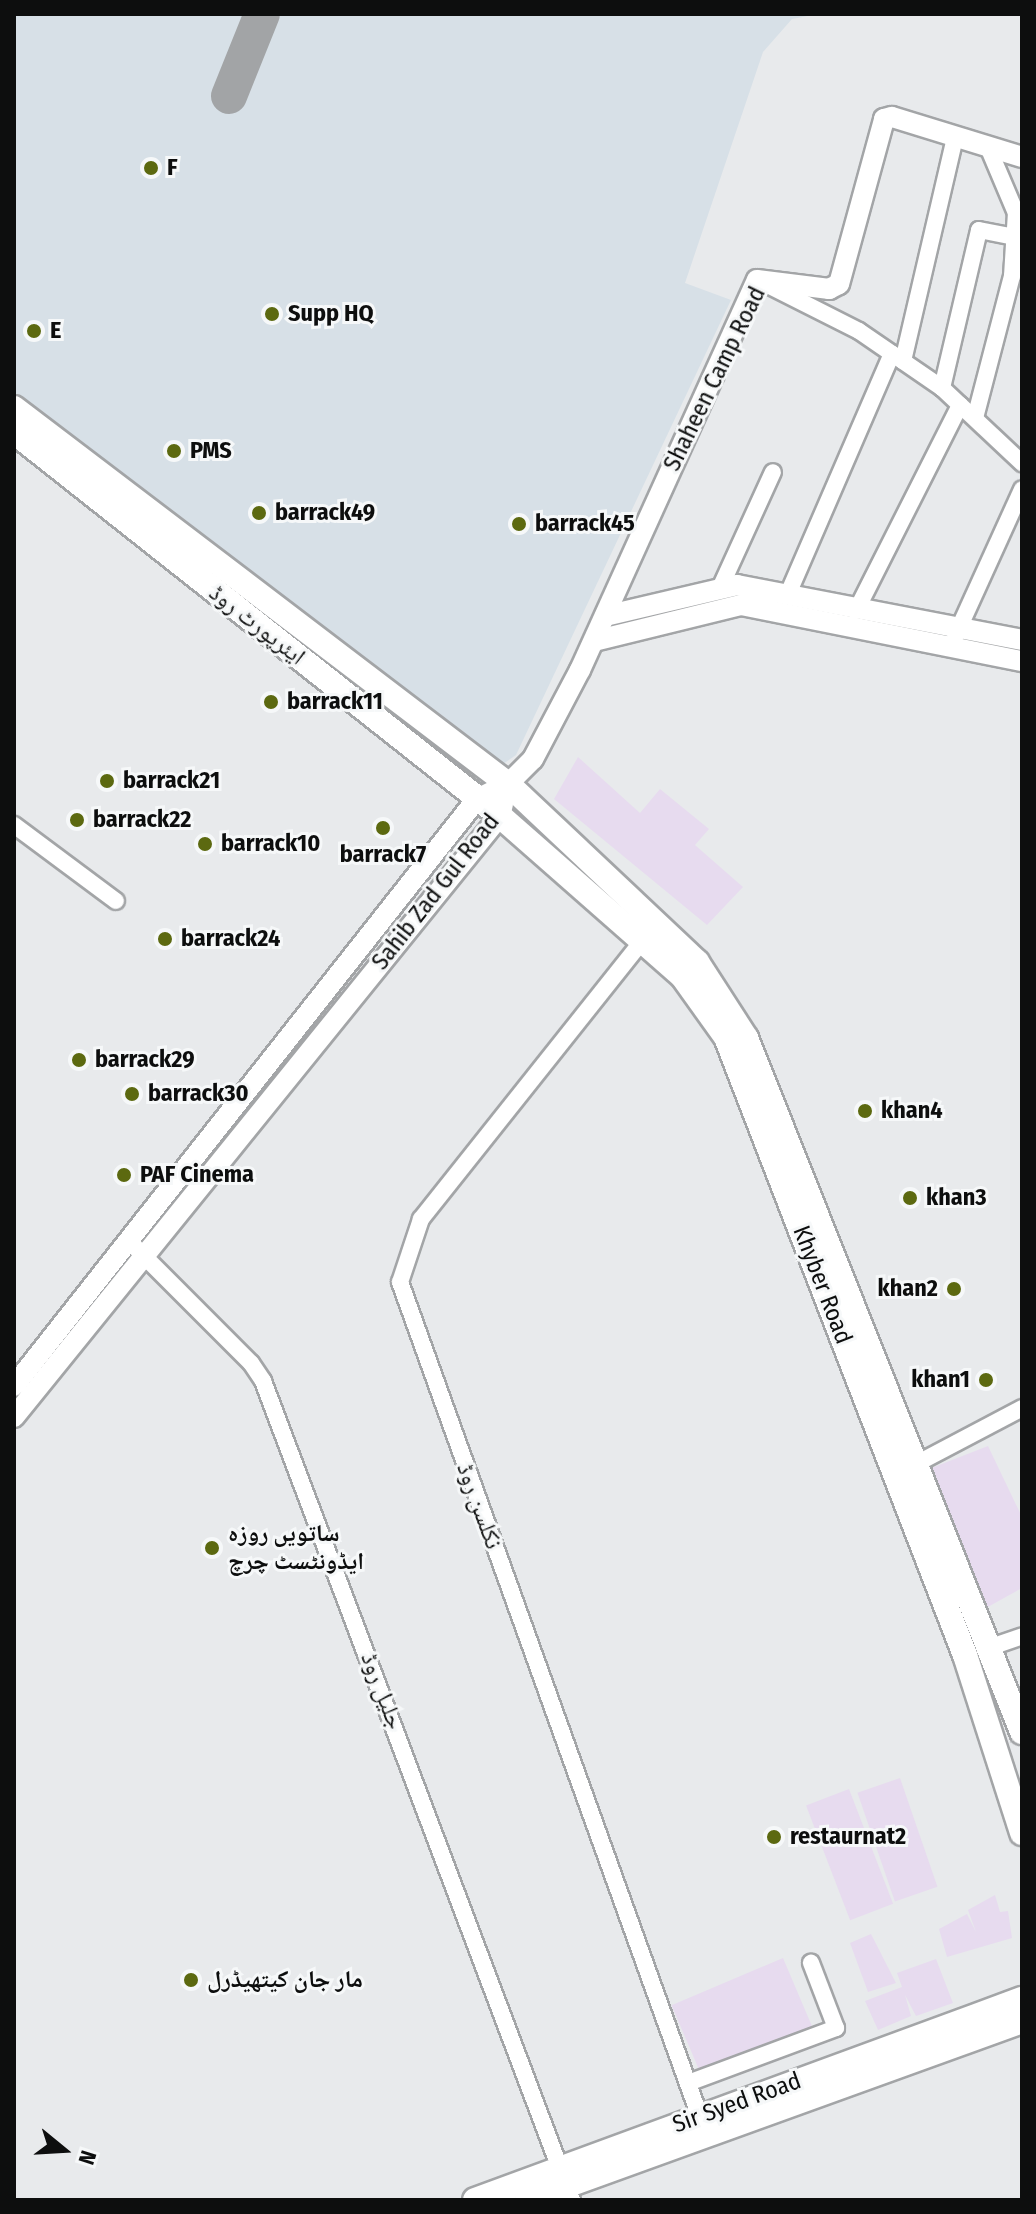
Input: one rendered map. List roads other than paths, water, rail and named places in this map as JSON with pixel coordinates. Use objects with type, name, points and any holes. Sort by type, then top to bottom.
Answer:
[{"type":"main road","name":"Khyber Road","points":[[14,408],[508,784],[697,962],[746,1038],[916,1464],[985,1649],[1022,1732]]},
{"type":"main road","name":"ایئرپورٹ روڈ","points":[[14,432],[500,816]]},
{"type":"main road","name":"Khyber Road","points":[[500,816],[683,977],[726,1037],[960,1642],[1022,1833]]},
{"type":"main road","points":[[1016,2015],[1022,1991]]},
{"type":"main road","name":"Sir Syed Road","points":[[527,2200],[1016,2015]]},
{"type":"main road","name":"Sir Syed Road","points":[[475,2200],[567,2184],[700,2117],[1016,2015]]},
{"type":"street","name":"Shaheen Camp Road","points":[[508,784],[540,747],[594,641],[757,280],[829,289],[839,284],[887,117],[1022,157]]},
{"type":"street","points":[[788,594],[897,358],[955,137]]},
{"type":"street","points":[[975,418],[1012,276],[1015,237],[1016,213],[988,147]]},
{"type":"street","points":[[942,388],[979,230],[1015,237]]},
{"type":"street","points":[[757,280],[897,358],[942,388],[1022,463]]},
{"type":"street","points":[[856,611],[960,405]]},
{"type":"street","points":[[721,586],[773,472]]},
{"type":"street","points":[[955,639],[1022,489]]},
{"type":"street","points":[[605,616],[721,586],[788,594],[955,639],[1022,661]]},
{"type":"street","points":[[594,641],[741,605],[955,639],[1022,640]]},
{"type":"street","name":"Sahib Zad Gul Road","points":[[14,1417],[136,1248],[477,799],[508,784]]},
{"type":"street","name":"Sahib Zad Gul Road","points":[[14,1386],[136,1248],[500,816],[508,784]]},
{"type":"street","points":[[14,825],[116,901]]},
{"type":"street","name":"نکلسن روڈ","points":[[635,950],[421,1219],[400,1282],[700,2117]]},
{"type":"street","name":"جلیل روڈ","points":[[136,1248],[251,1363],[263,1381],[567,2184]]},
{"type":"street","points":[[916,1464],[1022,1408]]},
{"type":"street","points":[[985,1649],[1022,1636]]},
{"type":"street","points":[[688,2083],[836,2028],[811,1963]]},
{"type":"place","name":"F","points":[[151,168]]},
{"type":"place","name":"Supp HQ","points":[[272,314]]},
{"type":"place","name":"E","points":[[34,331]]},
{"type":"place","name":"PMS","points":[[174,451]]},
{"type":"place","name":"barrack49","points":[[259,513]]},
{"type":"place","name":"barrack45","points":[[519,524]]},
{"type":"place","name":"barrack11","points":[[271,702]]},
{"type":"place","name":"barrack21","points":[[107,781]]},
{"type":"place","name":"barrack22","points":[[77,820]]},
{"type":"place","name":"barrack7","points":[[383,828]]},
{"type":"place","name":"barrack10","points":[[205,844]]},
{"type":"place","name":"barrack24","points":[[165,939]]},
{"type":"place","name":"barrack29","points":[[79,1060]]},
{"type":"place","name":"barrack30","points":[[132,1094]]},
{"type":"place","name":"khan4","points":[[865,1111]]},
{"type":"place","name":"PAF Cinema","points":[[124,1175]]},
{"type":"place","name":"khan3","points":[[910,1198]]},
{"type":"place","name":"khan2","points":[[954,1289]]},
{"type":"place","name":"khan1","points":[[986,1380]]},
{"type":"place","name":"ساتویں روزہ ایڈونٹسٹ چرچ","points":[[212,1548]]},
{"type":"place","name":"restaurnat2","points":[[774,1837]]},
{"type":"place","name":"مار جان کیتھیڈرل","points":[[191,1980]]}]
